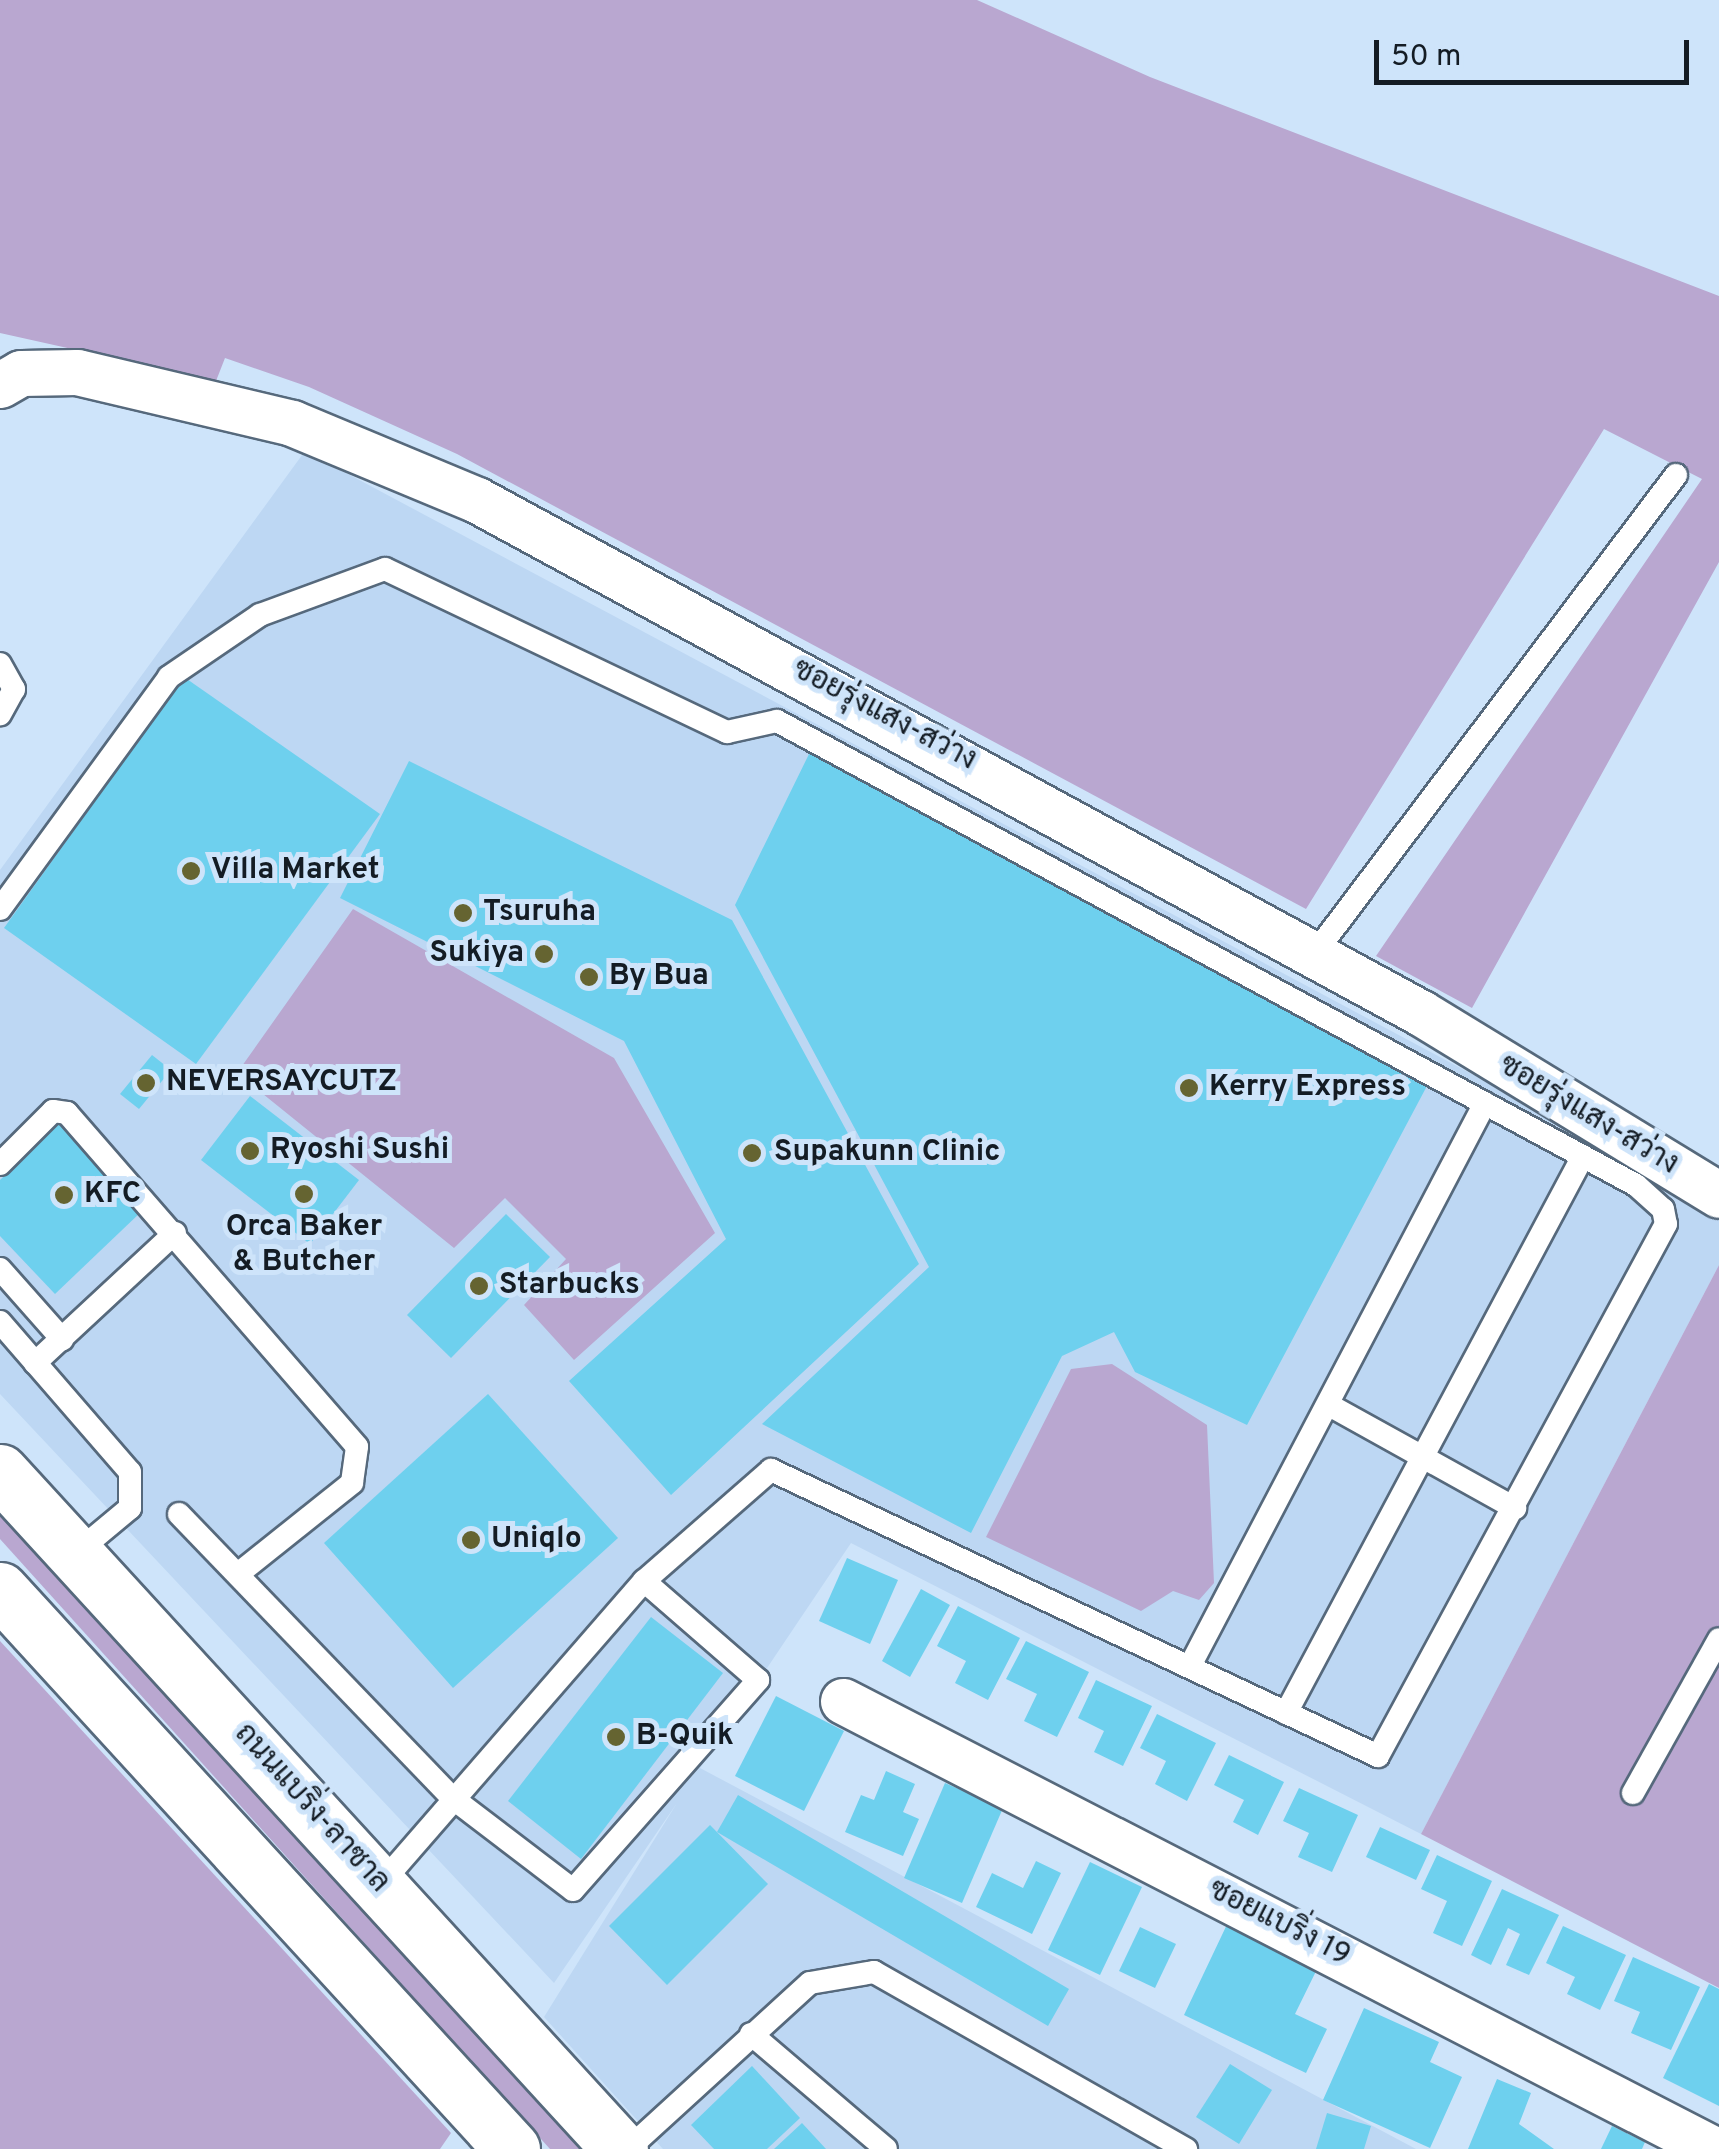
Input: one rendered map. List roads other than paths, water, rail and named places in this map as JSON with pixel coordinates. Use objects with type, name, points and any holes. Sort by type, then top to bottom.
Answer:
[{"type":"street","name":"ซอยรุ่งแสง-สว่าง","points":[[0,386],[21,373],[77,372],[292,424],[477,500],[1315,953],[1719,1195]]},
{"type":"street","name":"ถนนแบริ่ง-ลาซาล","points":[[0,1472],[620,2149]]},
{"type":"street","points":[[0,1590],[512,2149]]},
{"type":"street","name":"ซอยแบริ่ง 19","points":[[843,1701],[1713,2149]]},
{"type":"lane","points":[[1315,953],[1676,475]]},
{"type":"lane","points":[[0,908],[170,677],[260,615],[385,569],[727,732],[778,721],[1583,1156],[1652,1196],[1666,1224],[1383,1753],[1370,1755],[1191,1664],[780,1470],[756,1476],[644,1581],[451,1797],[380,1885]]},
{"type":"lane","points":[[0,664],[14,689],[0,714]]},
{"type":"lane","points":[[1191,1664],[1485,1103]]},
{"type":"lane","points":[[0,1164],[60,1109],[176,1234],[357,1447],[361,1465],[352,1483],[238,1574]]},
{"type":"lane","points":[[1286,1713],[1583,1156]]},
{"type":"lane","points":[[35,1364],[176,1234]]},
{"type":"lane","points":[[0,1269],[62,1339]]},
{"type":"lane","points":[[0,1322],[130,1472],[130,1508],[76,1554]]},
{"type":"lane","points":[[1329,1405],[1515,1508]]},
{"type":"lane","points":[[179,1514],[451,1797],[566,1888],[586,1886],[758,1680],[644,1581]]},
{"type":"lane","points":[[1633,1794],[1719,1639]]},
{"type":"lane","points":[[628,2149],[810,1983],[874,1972],[1186,2149]]},
{"type":"lane","points":[[750,2034],[886,2149]]},
{"type":"place","name":"Villa Market","points":[[191,871]]},
{"type":"place","name":"Tsuruha","points":[[463,913]]},
{"type":"place","name":"Sukiya","points":[[544,954]]},
{"type":"place","name":"By Bua","points":[[589,977]]},
{"type":"place","name":"NEVERSAYCUTZ","points":[[146,1083]]},
{"type":"place","name":"Kerry Express","points":[[1189,1088]]},
{"type":"place","name":"Ryoshi Sushi","points":[[250,1151]]},
{"type":"place","name":"Supakunn Clinic","points":[[752,1153]]},
{"type":"place","name":"Orca Baker & Butcher","points":[[304,1194]]},
{"type":"place","name":"KFC","points":[[64,1195]]},
{"type":"place","name":"Starbucks","points":[[479,1286]]},
{"type":"place","name":"Uniqlo","points":[[471,1540]]},
{"type":"place","name":"B-Quik","points":[[616,1737]]}]
